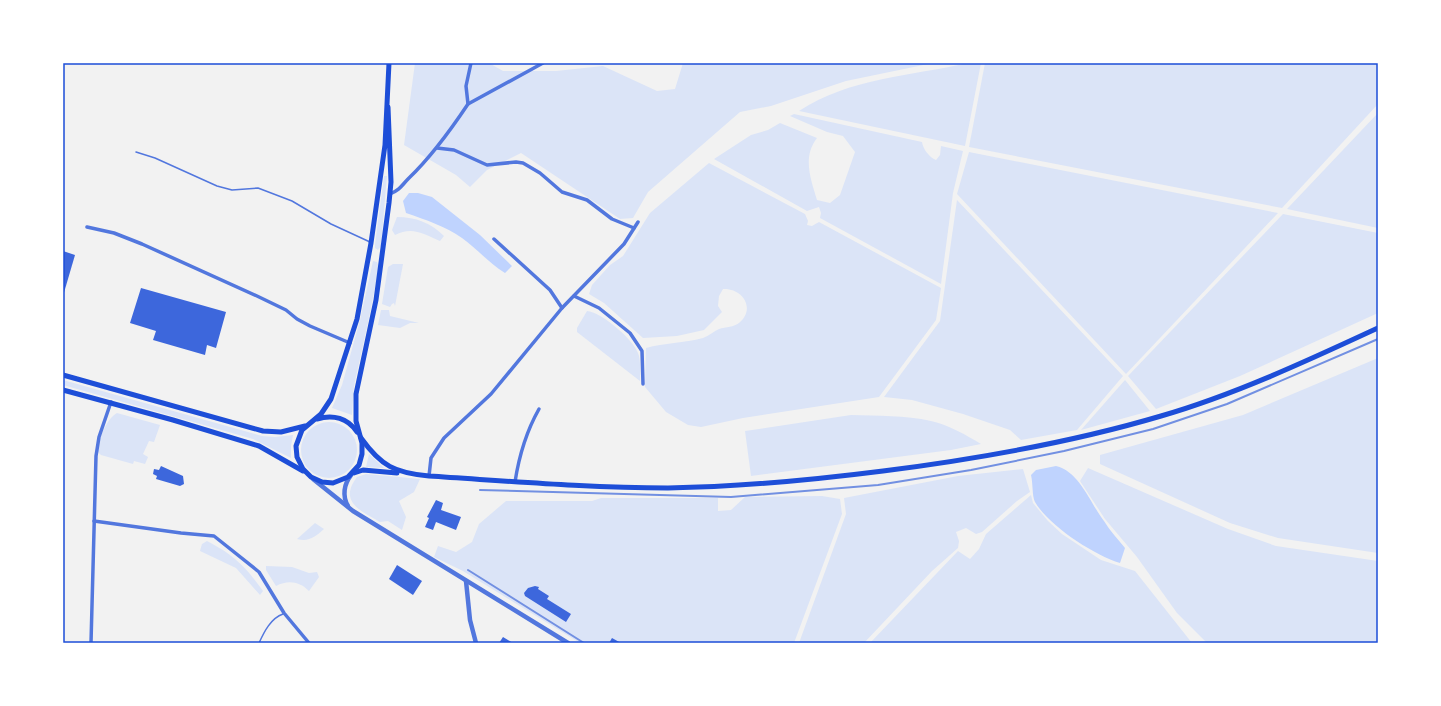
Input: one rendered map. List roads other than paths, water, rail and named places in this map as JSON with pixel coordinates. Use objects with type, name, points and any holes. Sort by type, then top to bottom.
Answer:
[{"type":"main road","points":[[352,474],[361,460],[363,449],[356,414],[356,394],[380,280],[390,194],[388,107],[389,63]]},
{"type":"main road","points":[[309,475],[299,464],[296,446],[299,435],[324,411],[331,399],[350,343],[361,304],[385,146],[388,107]]},
{"type":"main road","points":[[63,390],[111,402],[259,446],[322,482],[333,482],[363,470],[515,482],[667,488],[739,485],[841,476],[956,461],[1089,435],[1162,416],[1244,386],[1316,357],[1378,328]]},
{"type":"main road","points":[[63,374],[263,431],[275,432],[293,430],[328,416],[340,418],[351,424],[382,463],[397,471],[410,474]]},
{"type":"street","points":[[468,104],[466,86],[471,63]]},
{"type":"street","points":[[390,194],[401,189],[405,182],[437,148],[468,104],[543,63]]},
{"type":"street","points":[[437,148],[454,150],[487,165],[516,162],[523,163],[540,173],[562,192],[587,200],[612,219],[634,228]]},
{"type":"street","points":[[429,476],[431,458],[444,438],[491,394],[562,308],[624,244],[638,222]]},
{"type":"street","points":[[87,227],[114,233],[142,244],[257,296],[286,310],[297,319],[310,326],[350,343]]},
{"type":"street","points":[[494,239],[550,290],[562,308]]},
{"type":"street","points":[[574,296],[599,308],[630,333],[642,351],[643,384]]},
{"type":"street","points":[[92,643],[96,450],[111,402]]},
{"type":"street","points":[[515,482],[518,462],[525,436],[539,409]]},
{"type":"street","points":[[352,474],[347,483],[344,495],[347,504],[353,511]]},
{"type":"street","points":[[309,475],[353,511],[568,643]]},
{"type":"street","points":[[94,521],[181,534],[214,536],[259,572],[284,613],[308,643]]},
{"type":"street","points":[[466,581],[470,620],[476,643]]},
{"type":"lane","points":[[136,152],[155,158],[224,188],[232,190],[258,188],[292,201],[331,224],[371,243]]},
{"type":"lane","points":[[259,643],[264,632],[278,616],[284,613]]},
{"type":"water","points":[[409,193],[418,193],[432,197],[480,235],[512,266],[505,273],[456,234],[406,213],[403,201]]},
{"type":"water","points":[[1056,466],[1064,469],[1078,481],[1106,525],[1125,548],[1120,563],[1085,547],[1061,530],[1051,521],[1035,502],[1031,475],[1036,470]]},
{"type":"railway","points":[[480,490],[731,497],[878,485],[971,470],[1064,451],[1153,429],[1227,404],[1378,339]]},
{"type":"railway","points":[[468,570],[584,643]]}]
